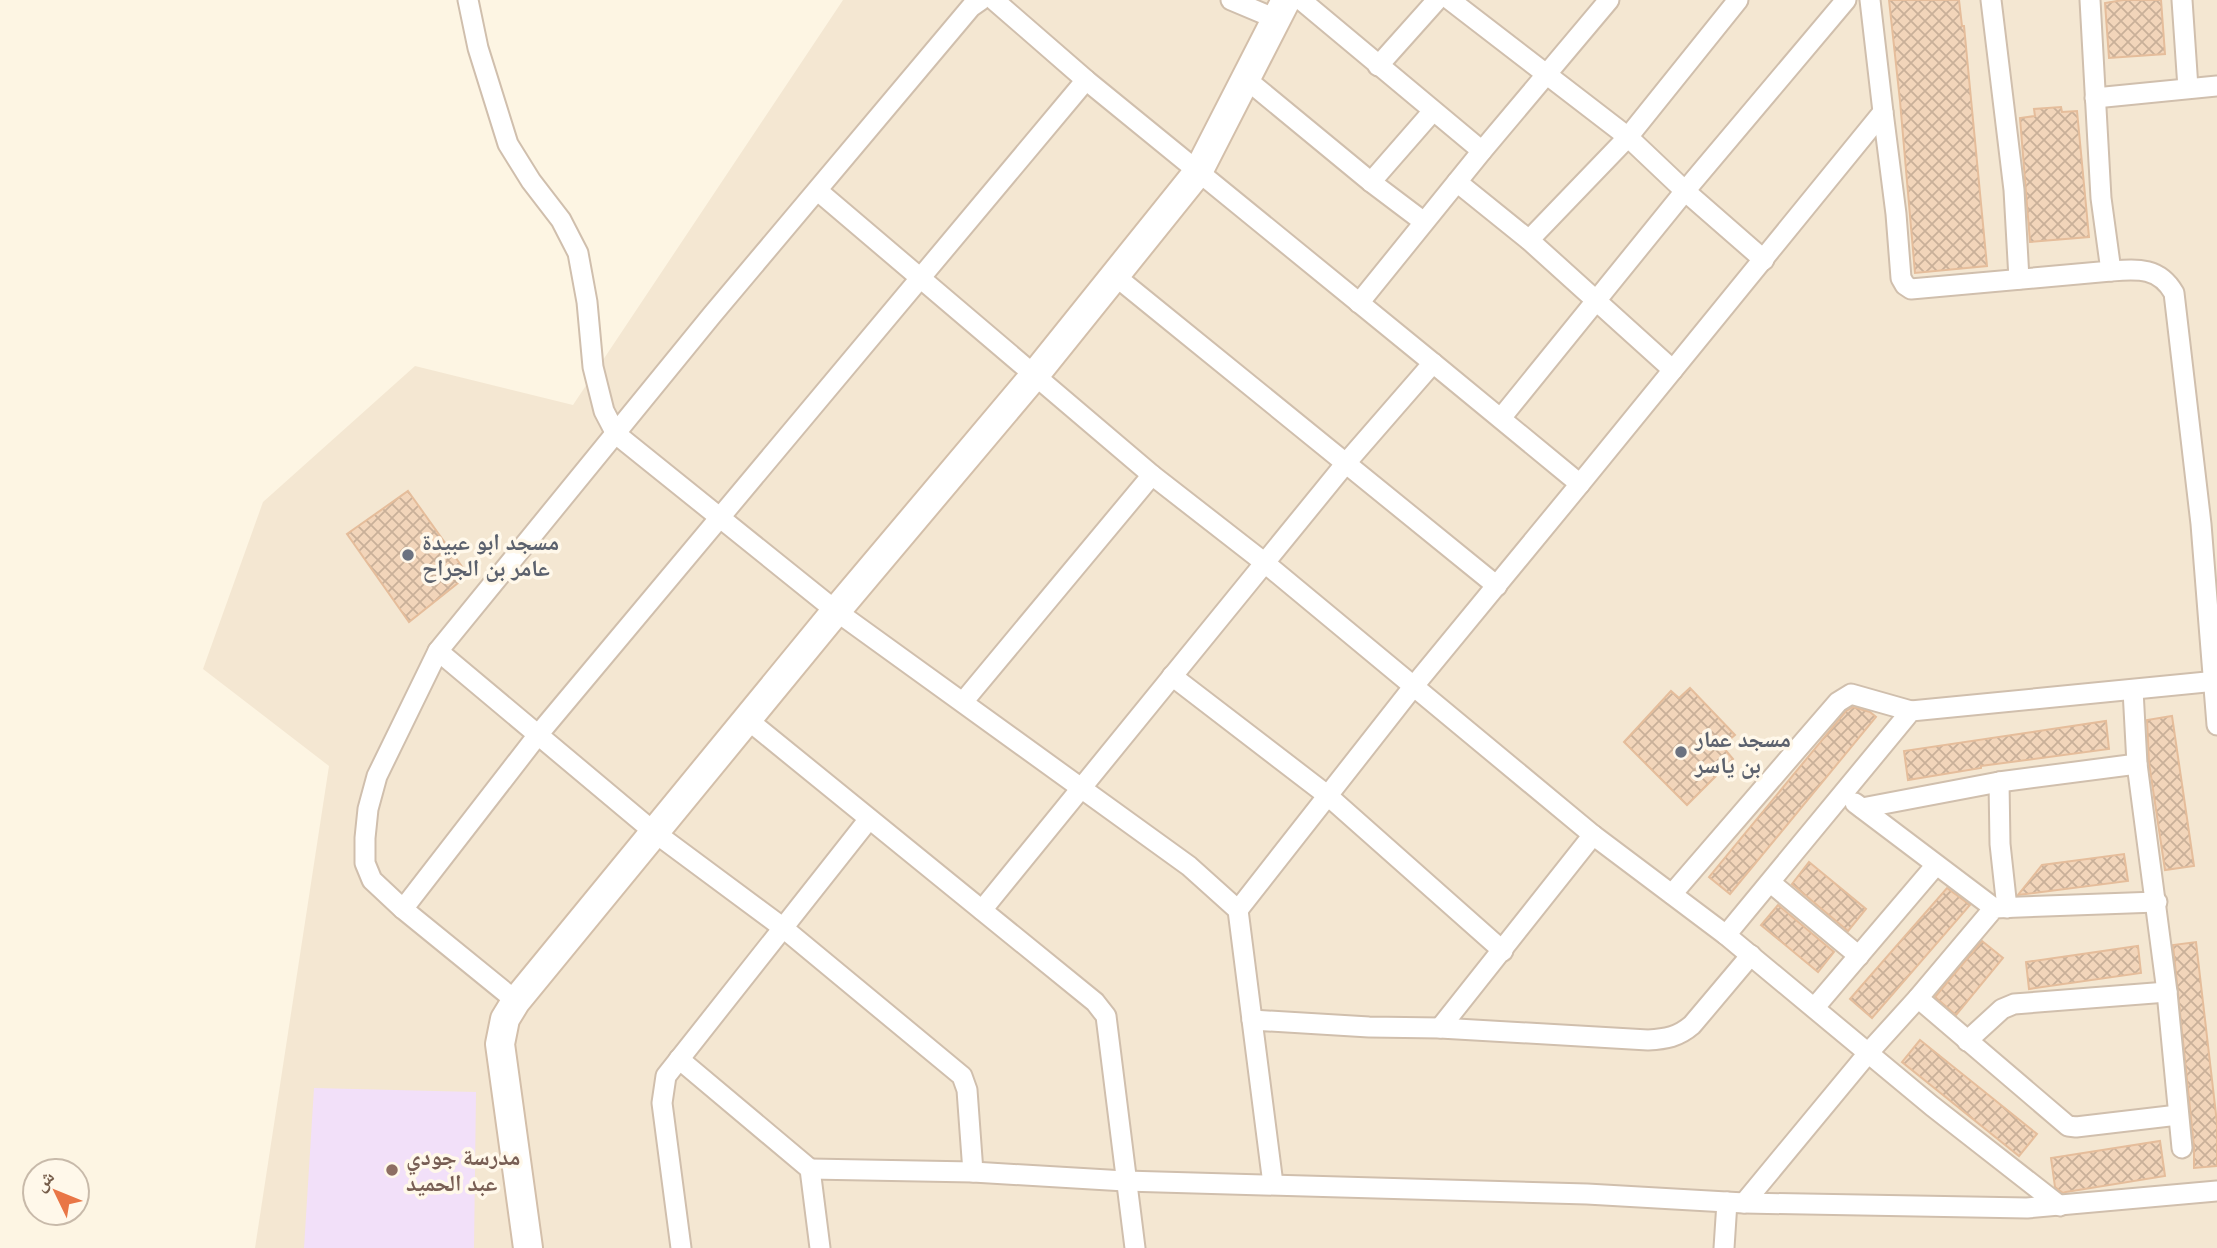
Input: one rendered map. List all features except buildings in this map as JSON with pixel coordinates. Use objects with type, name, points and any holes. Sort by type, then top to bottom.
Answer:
[{"type":"main road","points":[[528,1248],[500,1044],[505,1018],[516,1000],[836,611],[1034,376],[1198,172],[1281,10]]},
{"type":"street","points":[[468,0],[478,48],[508,144],[531,181],[561,220],[578,253],[587,302],[593,367],[604,411],[616,434],[836,611],[1189,866],[1238,910],[1273,1184]]},
{"type":"street","points":[[516,1000],[402,909],[372,880],[365,863],[368,810],[377,776],[438,651],[712,315],[971,7],[981,0]]},
{"type":"street","points":[[994,0],[1086,80],[1580,484]]},
{"type":"street","points":[[1231,0],[1281,10]]},
{"type":"street","points":[[1301,0],[1482,151]]},
{"type":"street","points":[[1378,66],[1437,0]]},
{"type":"street","points":[[1450,0],[1628,137],[1764,260]]},
{"type":"street","points":[[1359,303],[1609,0]]},
{"type":"street","points":[[1530,240],[1628,137],[1738,0]]},
{"type":"street","points":[[1501,418],[1685,191],[1846,0]]},
{"type":"street","points":[[1870,0],[1896,214],[1901,278],[1905,285],[1911,289],[2130,270],[2154,273],[2167,280],[2174,293],[2201,524],[2217,725]]},
{"type":"street","points":[[1991,0],[2014,190],[2019,279]]},
{"type":"street","points":[[2090,0],[2101,198],[2111,271]]},
{"type":"street","points":[[2182,0],[2188,88]]},
{"type":"street","points":[[1246,79],[1424,222]]},
{"type":"street","points":[[402,909],[537,736],[1086,80]]},
{"type":"street","points":[[2095,98],[2217,86]]},
{"type":"street","points":[[1371,182],[1433,111]]},
{"type":"street","points":[[1238,910],[1413,687],[1764,260],[1882,112]]},
{"type":"street","points":[[1457,182],[1530,240],[1673,370]]},
{"type":"street","points":[[818,191],[1152,475],[1265,562],[1593,835],[1726,935],[1933,1106],[2060,1206]]},
{"type":"street","points":[[1114,275],[1497,586]]},
{"type":"street","points":[[982,910],[1346,463],[1433,363]]},
{"type":"street","points":[[964,702],[1152,475]]},
{"type":"street","points":[[438,651],[654,832],[782,927],[962,1076],[968,1090],[973,1172]]},
{"type":"street","points":[[1172,676],[1327,795],[1503,951]]},
{"type":"street","points":[[1672,894],[1838,702],[1851,694],[1911,711],[2215,681]]},
{"type":"street","points":[[2133,690],[2137,764],[2157,902],[2182,1148]]},
{"type":"street","points":[[1726,935],[1911,711]]},
{"type":"street","points":[[748,720],[1095,1002],[1106,1016],[1135,1248]]},
{"type":"street","points":[[1862,808],[1999,782],[2137,764]]},
{"type":"street","points":[[1724,1248],[1735,1203],[2000,908],[1999,782]]},
{"type":"street","points":[[1844,795],[1937,865],[2000,908],[2157,902]]},
{"type":"street","points":[[681,1248],[662,1103],[666,1076],[869,819]]},
{"type":"street","points":[[1440,1028],[1593,835]]},
{"type":"street","points":[[1815,1007],[1937,865]]},
{"type":"street","points":[[1770,883],[1859,956]]},
{"type":"street","points":[[1252,1020],[1668,1039],[1681,1034],[1692,1025],[1751,955]]},
{"type":"street","points":[[1967,1041],[2001,1009],[2014,1004],[2167,992]]},
{"type":"street","points":[[1918,998],[2068,1126],[2178,1115]]},
{"type":"street","points":[[679,1059],[810,1169],[973,1172],[1125,1181],[1587,1194],[1735,1203],[2027,1208],[2217,1191]]},
{"type":"street","points":[[810,1169],[820,1248]]},
{"type":"shaded area","points":[[843,0],[2217,0],[2217,1248],[255,1248],[329,766],[203,669],[263,502],[415,366],[573,405]]},
{"type":"shaded area","name":"مدرسة جودي عبد الحميد","points":[[314,1088],[476,1092],[474,1248],[304,1248]]},
{"type":"place","name":"مسجد ابو عبيدة عامر بن الجراح","points":[[408,555]]},
{"type":"place","name":"مسجد عمار بن ياسر","points":[[1681,752]]},
{"type":"place","name":"مدرسة جودي عبد الحميد","points":[[392,1170]]}]
